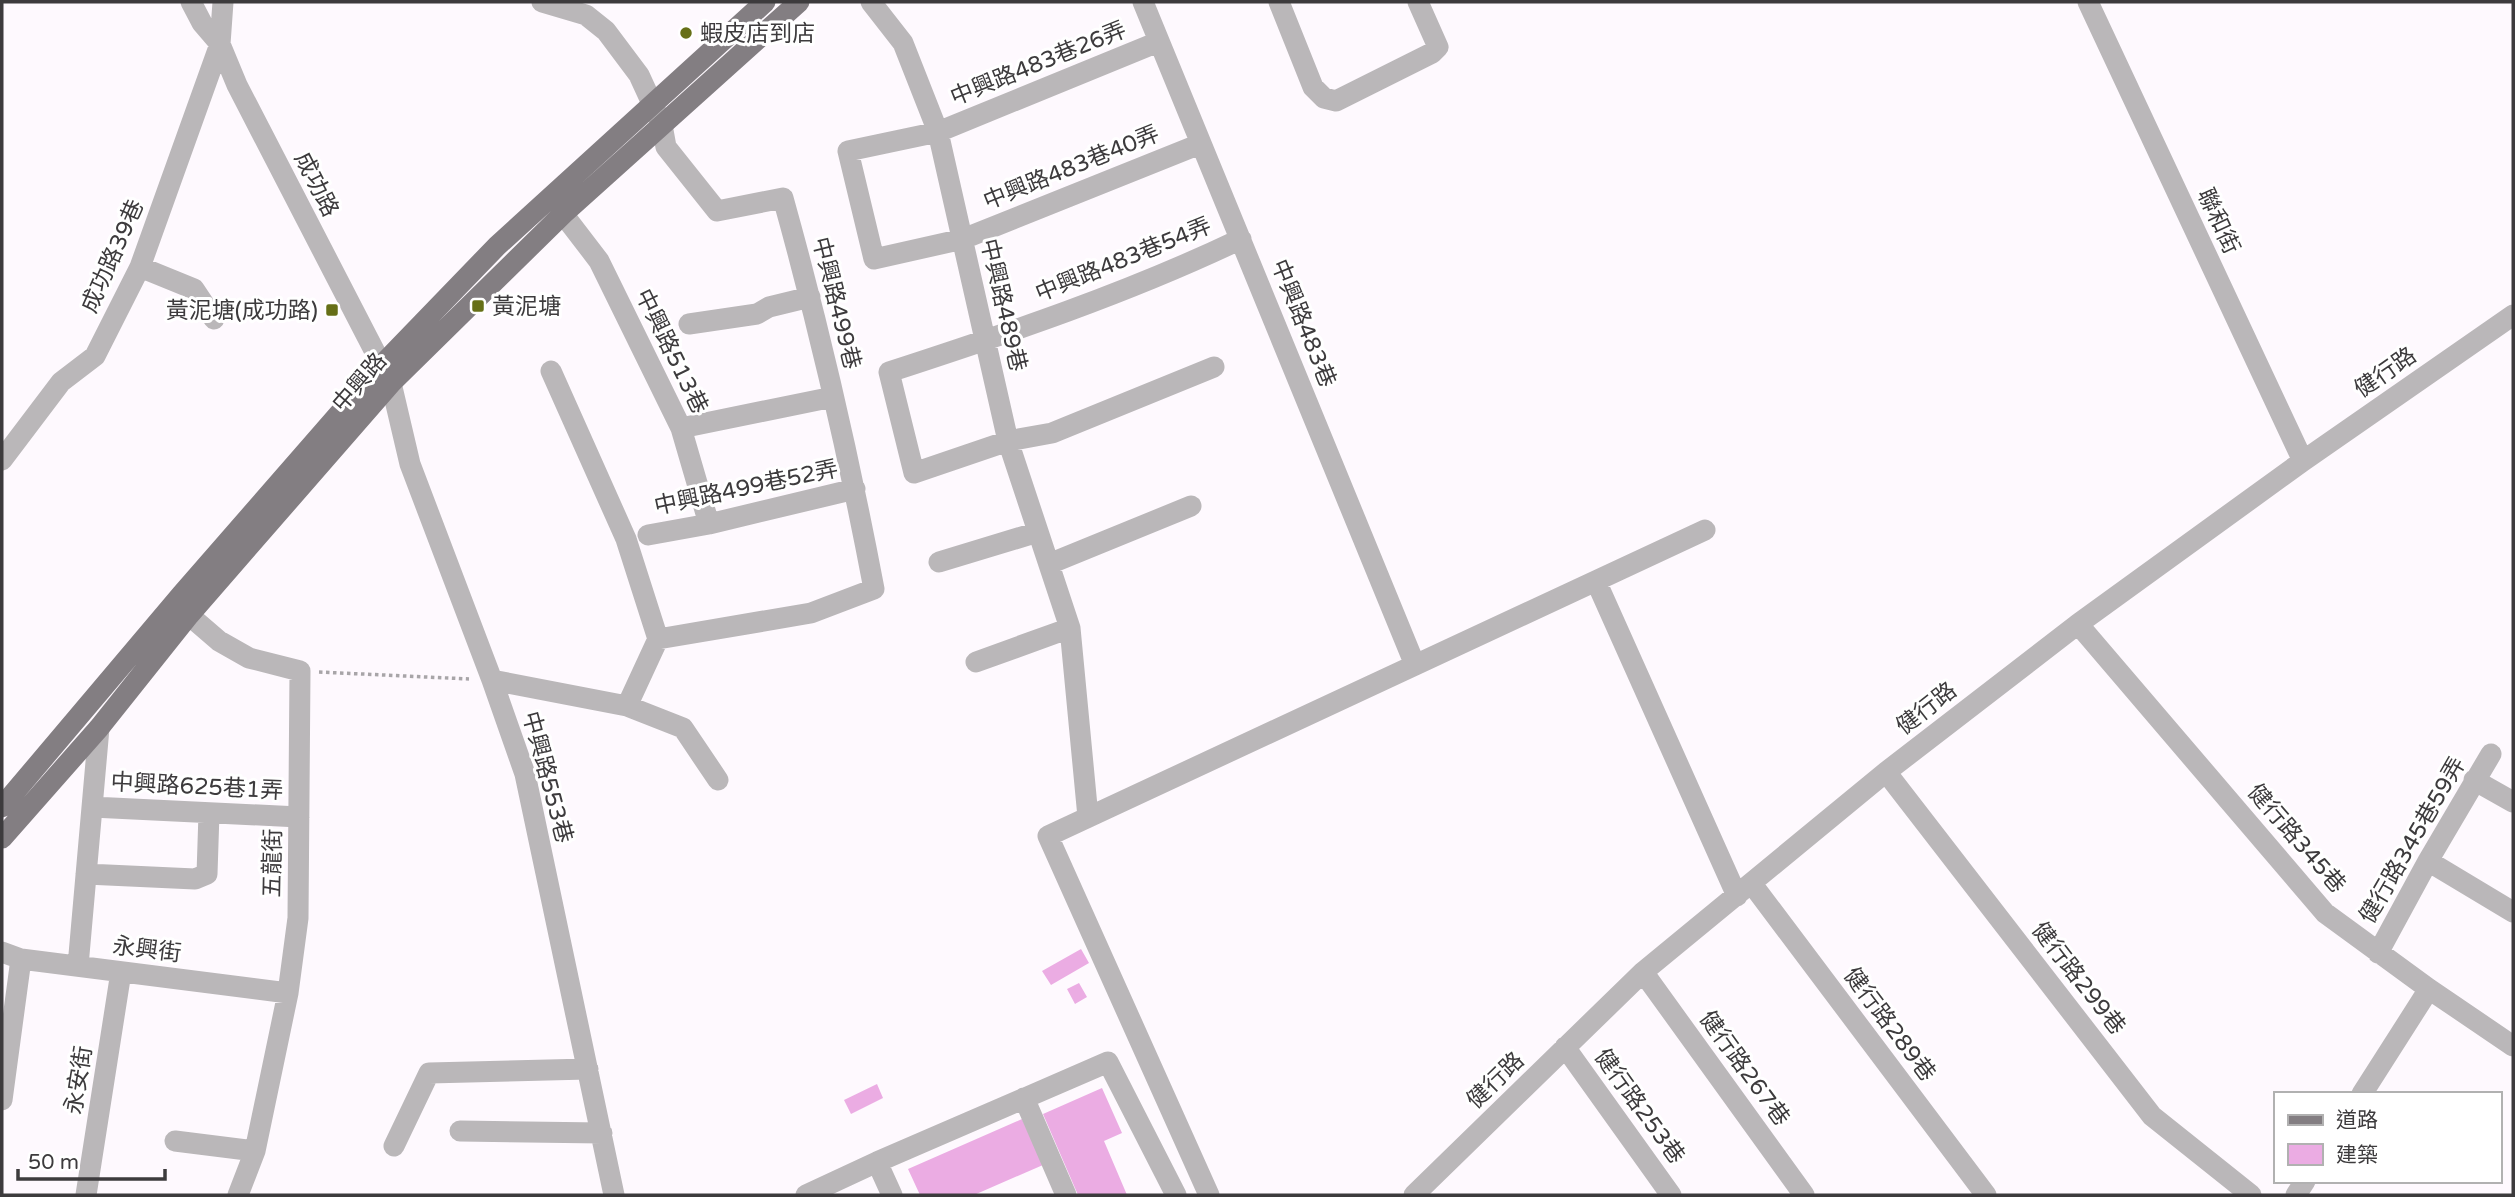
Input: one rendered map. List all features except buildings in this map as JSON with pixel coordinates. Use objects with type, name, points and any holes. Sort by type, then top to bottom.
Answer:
[{"type":"main road","name":"中興路","points":[[2,807],[182,609],[497,246],[765,2]]},
{"type":"main road","name":"中興路","points":[[386,374],[799,2]]},
{"type":"main road","name":"中興路","points":[[2,838],[99,728],[182,609]]},
{"type":"street","points":[[191,2],[202,23],[220,44]]},
{"type":"street","name":"成功路","points":[[223,2],[220,44],[237,85],[386,374]]},
{"type":"street","points":[[542,2],[586,15],[606,31],[639,75],[662,125]]},
{"type":"street","name":"中興路489巷","points":[[871,2],[903,43],[937,132],[1008,441],[1070,628],[1088,817]]},
{"type":"street","name":"中興路483巷","points":[[1143,2],[1415,665]]},
{"type":"street","points":[[1279,2],[1313,87],[1324,99],[1336,101],[1432,53],[1438,47],[1418,2]]},
{"type":"street","name":"聯和街","points":[[2088,2],[2303,461]]},
{"type":"street","name":"中興路483巷26弄","points":[[864,214],[848,151],[937,132],[1158,42]]},
{"type":"street","name":"成功路39巷","points":[[2,460],[61,382],[95,356],[140,267],[220,44]]},
{"type":"street","name":"中興路499巷","points":[[658,639],[811,613],[874,589],[855,489],[810,297],[783,198],[717,211],[666,148],[662,125]]},
{"type":"street","name":"中興路483巷40弄","points":[[864,214],[874,259],[962,239],[1200,144]]},
{"type":"street","name":"中興路513巷","points":[[563,214],[599,261],[681,428],[709,524]]},
{"type":"street","name":"中興路483巷54弄","points":[[1008,441],[914,473],[889,372],[985,341],[1177,270],[1241,239]]},
{"type":"street","points":[[140,267],[194,289],[214,319]]},
{"type":"street","points":[[689,324],[757,314],[769,307],[810,297]]},
{"type":"street","name":"健行路","points":[[1414,1195],[1643,972],[1886,772],[2078,625],[2303,461],[2513,315]]},
{"type":"street","points":[[1008,441],[1052,433],[1214,366]]},
{"type":"street","points":[[551,371],[626,539],[658,639],[627,706]]},
{"type":"street","name":"中興路553巷","points":[[386,374],[410,464],[525,774],[614,1195]]},
{"type":"street","points":[[681,428],[833,397]]},
{"type":"street","name":"中興路499巷52弄","points":[[648,535],[709,524],[855,489]]},
{"type":"street","points":[[1049,564],[1191,506]]},
{"type":"street","points":[[1209,1195],[1048,836],[1705,530]]},
{"type":"street","points":[[939,562],[1038,532]]},
{"type":"street","name":"健行路289巷","points":[[1596,580],[1745,890],[1986,1195]]},
{"type":"street","points":[[182,609],[219,640],[248,658],[300,671]]},
{"type":"street","name":"健行路345巷","points":[[2078,625],[2325,913],[2513,1046]]},
{"type":"street","points":[[976,662],[1070,628]]},
{"type":"street","name":"五龍街","points":[[238,1195],[255,1151],[288,993],[298,918],[300,671]]},
{"type":"street","points":[[492,680],[627,706],[683,727],[718,780]]},
{"type":"street","points":[[78,966],[99,728]]},
{"type":"street","name":"健行路345巷59弄","points":[[2378,953],[2491,754]]},
{"type":"street","name":"健行路299巷","points":[[1886,772],[2152,1116],[2251,1195]]},
{"type":"street","points":[[2474,780],[2513,802]]},
{"type":"street","name":"中興路625巷1弄","points":[[92,807],[299,817]]},
{"type":"street","points":[[86,874],[195,880],[206,874],[209,813]]},
{"type":"street","points":[[2428,861],[2513,912]]},
{"type":"street","points":[[2,1100],[12,955]]},
{"type":"street","name":"永興街","points":[[12,955],[288,993]]},
{"type":"street","name":"永安街","points":[[86,1195],[121,972]]},
{"type":"street","name":"健行路267巷","points":[[1643,972],[1804,1195]]},
{"type":"street","points":[[2363,1092],[2429,989]]},
{"type":"street","name":"健行路253巷","points":[[1565,1047],[1671,1195]]},
{"type":"street","points":[[806,1195],[1108,1062],[1176,1195]]},
{"type":"street","points":[[394,1146],[429,1073],[588,1069]]},
{"type":"street","points":[[1024,1098],[1066,1195]]},
{"type":"street","points":[[460,1131],[602,1133]]},
{"type":"street","points":[[176,1141],[255,1151]]},
{"type":"street","points":[[877,1162],[891,1195]]},
{"type":"path","points":[[300,671],[492,680]]},
{"type":"place","name":"蝦皮店到店","points":[[686,33]]},
{"type":"place","name":"黃泥塘","points":[[478,306]]},
{"type":"place","name":"黃泥塘(成功路)","points":[[332,310]]}]
